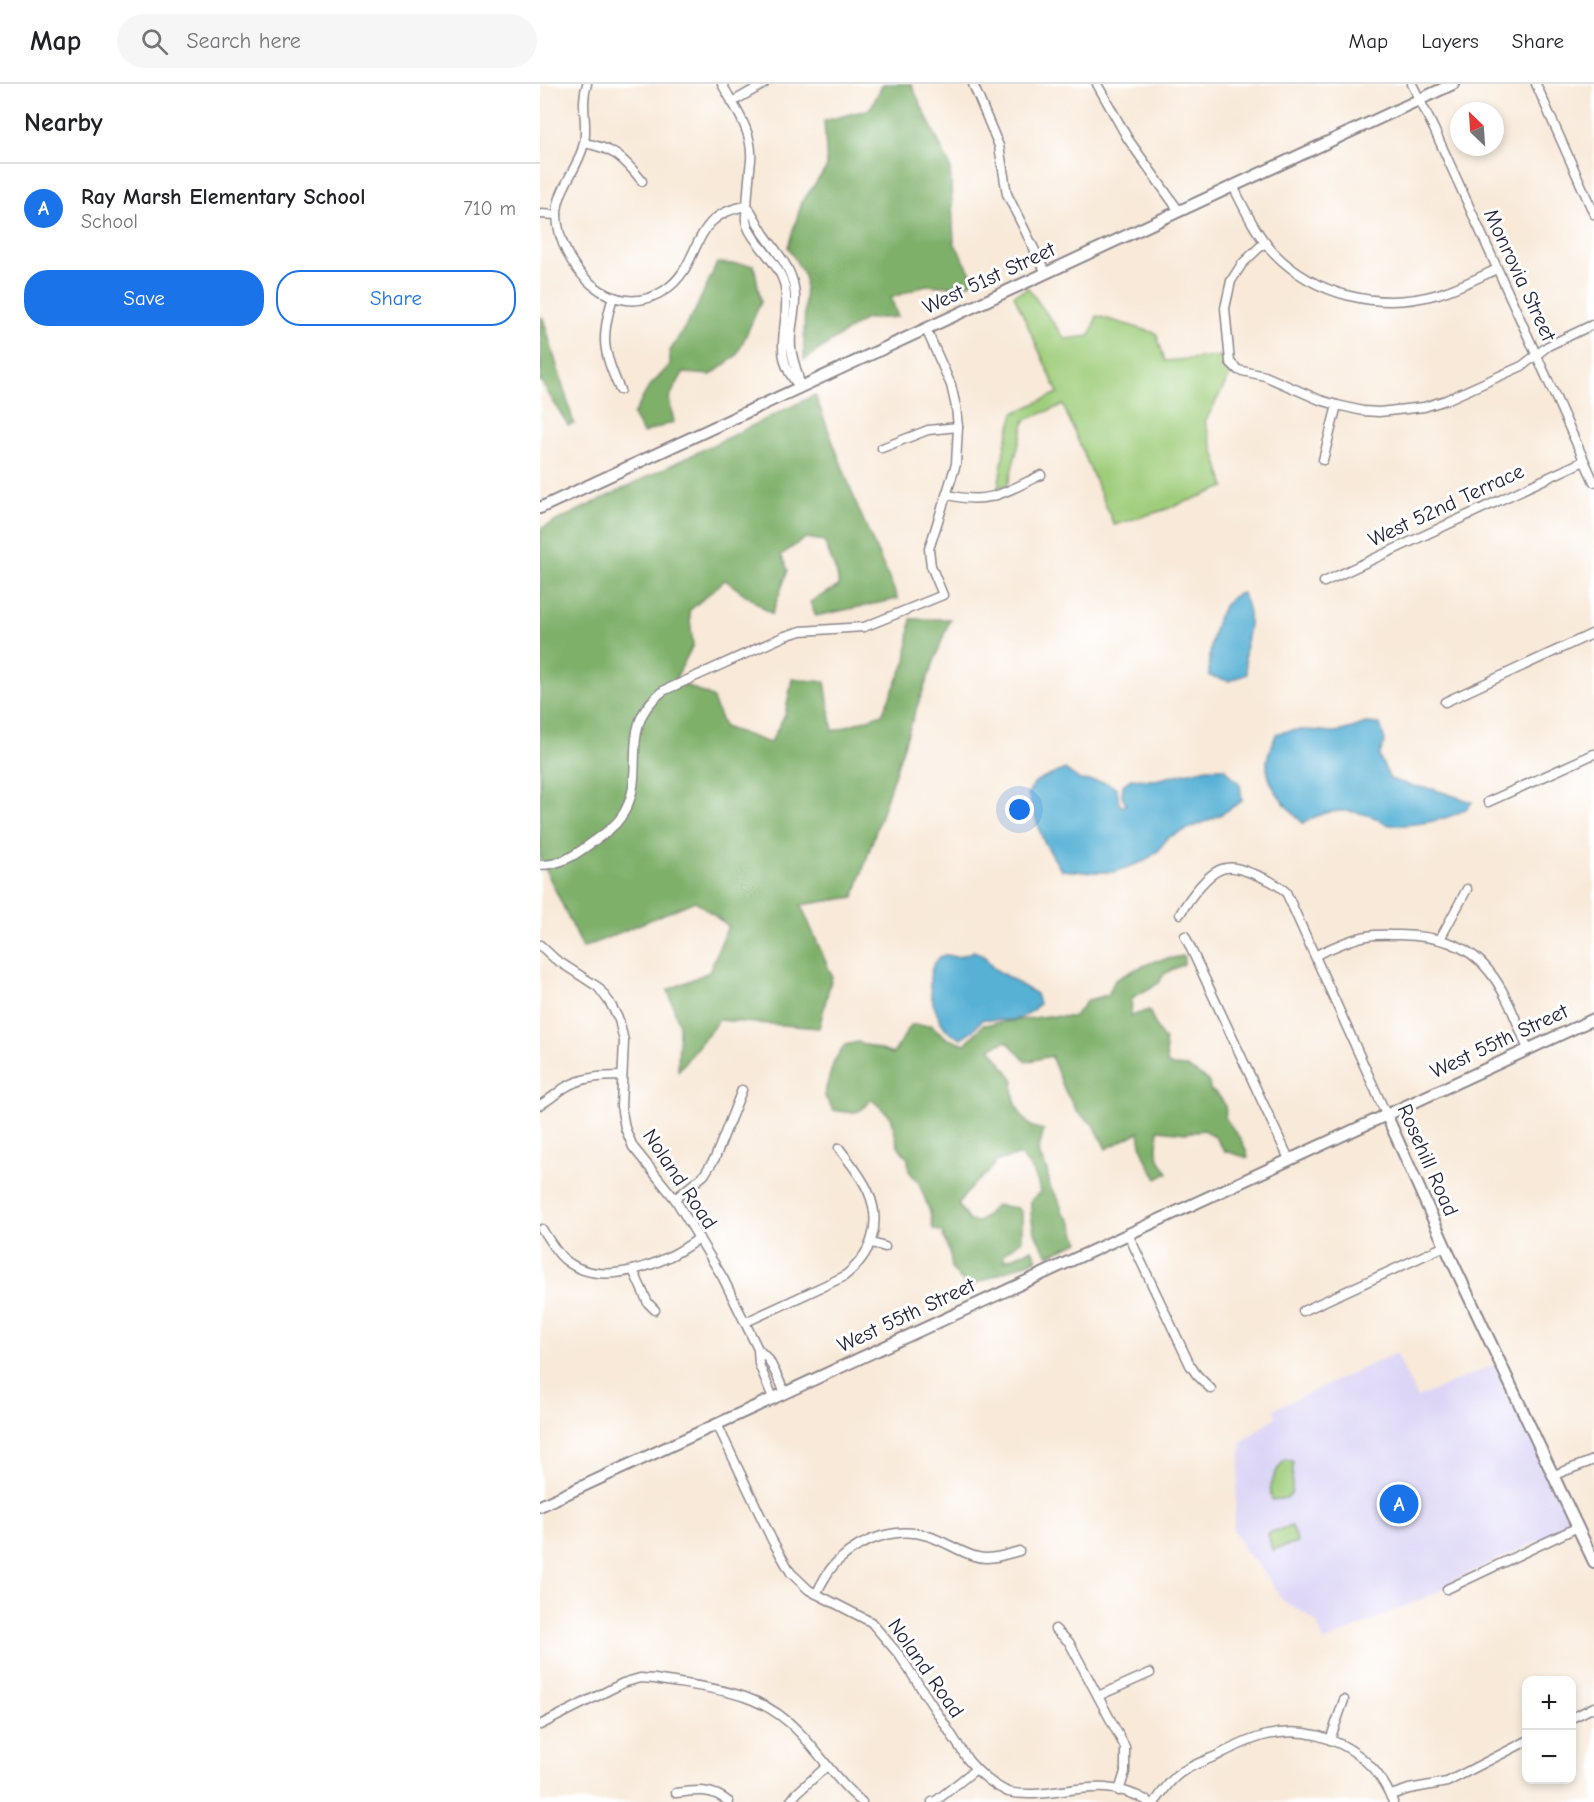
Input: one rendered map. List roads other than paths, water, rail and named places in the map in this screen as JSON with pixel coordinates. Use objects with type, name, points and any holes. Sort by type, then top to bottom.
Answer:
[{"type":"street","points":[[587,84],[584,100],[584,143],[562,194],[557,215],[562,241],[576,267],[598,291],[629,301],[642,300],[666,290],[682,274],[706,227],[719,215],[747,206]]},
{"type":"street","points":[[722,84],[744,123],[750,145],[746,220],[756,239],[771,250],[791,299],[782,334],[783,355],[791,378],[800,387]]},
{"type":"street","points":[[732,102],[764,84]]},
{"type":"street","points":[[973,84],[999,146],[1008,194],[1046,273]]},
{"type":"street","points":[[1097,84],[1128,139],[1179,211]]},
{"type":"street","name":"Monrovia Street","points":[[1412,84],[1594,482]]},
{"type":"street","name":"West 51st Street","points":[[540,507],[1453,84]]},
{"type":"street","points":[[1536,84],[1594,214]]},
{"type":"street","points":[[584,143],[597,145],[619,155],[642,181]]},
{"type":"street","points":[[1233,186],[1265,242],[1288,266],[1305,277],[1343,294],[1385,301],[1419,299],[1452,289],[1497,269]]},
{"type":"street","points":[[540,214],[557,215]]},
{"type":"street","points":[[1265,242],[1242,264],[1231,281],[1225,308],[1228,358],[1238,370],[1265,376],[1314,398],[1337,405],[1379,412],[1424,407],[1454,398],[1522,366],[1548,346],[1594,324]]},
{"type":"street","points":[[613,297],[604,330],[604,344],[606,357],[620,390]]},
{"type":"street","points":[[540,865],[565,860],[603,835],[621,818],[633,792],[635,739],[640,716],[647,704],[663,691],[785,636],[801,631],[864,627],[943,595],[931,566],[929,549],[957,464],[958,427],[951,385],[926,329]]},
{"type":"street","points":[[1323,460],[1337,405]]},
{"type":"street","points":[[882,448],[928,430],[958,427]]},
{"type":"street","name":"West 52nd Terrace","points":[[1324,582],[1584,461]]},
{"type":"street","points":[[948,495],[982,500],[1041,475]]},
{"type":"street","points":[[1445,702],[1594,633]]},
{"type":"street","points":[[1488,802],[1594,754]]},
{"type":"street","name":"Rosehill Road","points":[[1180,914],[1206,880],[1218,870],[1234,868],[1274,881],[1286,892],[1445,1245],[1594,1562]]},
{"type":"street","points":[[1440,939],[1467,889]]},
{"type":"street","points":[[1316,955],[1347,941],[1373,935],[1428,936],[1451,942],[1468,952],[1491,973],[1528,1049]]},
{"type":"street","points":[[1185,936],[1289,1159]]},
{"type":"street","name":"Noland Road","points":[[540,945],[555,959],[597,987],[610,1003],[619,1020],[624,1041],[621,1106],[625,1128],[633,1147],[675,1199],[723,1278],[758,1349],[759,1364],[773,1398]]},
{"type":"street","name":"West 55th Street","points":[[540,1506],[1594,1020]]},
{"type":"street","points":[[540,1105],[581,1080],[597,1076],[622,1076]]},
{"type":"street","points":[[675,1199],[704,1175],[715,1158],[742,1090]]},
{"type":"street","points":[[746,1322],[843,1277],[857,1265],[872,1243],[874,1220],[868,1191],[839,1148]]},
{"type":"street","points":[[543,1229],[552,1246],[565,1260],[583,1270],[600,1274],[633,1270],[664,1259],[699,1238]]},
{"type":"street","points":[[1128,1234],[1190,1365],[1211,1389]]},
{"type":"street","points":[[872,1243],[885,1247]]},
{"type":"street","points":[[1303,1311],[1445,1245]]},
{"type":"street","points":[[633,1270],[648,1303],[655,1310]]},
{"type":"street","name":"Noland Road","points":[[758,1349],[769,1360],[785,1392]]},
{"type":"street","name":"Noland Road","points":[[717,1424],[772,1540],[791,1573],[816,1594],[854,1612],[878,1629],[900,1656],[976,1769],[1008,1792],[1042,1799],[1094,1789],[1130,1792],[1149,1802]]},
{"type":"street","points":[[1554,1475],[1594,1460]]},
{"type":"street","points":[[1447,1589],[1578,1527]]},
{"type":"street","points":[[816,1594],[837,1561],[856,1547],[877,1537],[901,1532],[927,1535],[975,1557],[997,1557],[1019,1551]]},
{"type":"street","points":[[1055,1629],[1069,1642],[1125,1747],[1125,1772],[1119,1791]]},
{"type":"street","points":[[1098,1696],[1150,1673]]},
{"type":"street","points":[[540,1725],[623,1683],[640,1678],[745,1696],[773,1709],[800,1733],[849,1792],[861,1802]]},
{"type":"street","points":[[1330,1740],[1344,1701]]},
{"type":"street","points":[[1576,1716],[1594,1707]]},
{"type":"street","points":[[1155,1802],[1180,1773],[1249,1740],[1286,1732],[1309,1734],[1348,1748],[1362,1758],[1383,1781],[1392,1798],[1409,1789],[1446,1782],[1522,1744]]},
{"type":"street","points":[[790,1802],[827,1766]]},
{"type":"street","points":[[932,1802],[938,1800],[976,1769]]},
{"type":"street","points":[[676,1793],[700,1790],[715,1793],[729,1802]]},
{"type":"water","points":[[1242,593],[1249,610],[1245,654],[1247,674],[1229,681],[1209,676],[1212,641],[1219,616],[1232,598]]},
{"type":"water","points":[[1366,723],[1380,724],[1385,741],[1379,756],[1390,779],[1412,786],[1433,789],[1472,802],[1466,808],[1445,818],[1418,824],[1386,824],[1367,815],[1340,811],[1324,814],[1303,823],[1284,803],[1267,770],[1267,759],[1276,734],[1297,730],[1337,732]]},
{"type":"water","points":[[1207,768],[1224,768],[1240,784],[1242,801],[1218,816],[1167,838],[1159,850],[1145,861],[1114,872],[1061,870],[1043,840],[1028,794],[1035,782],[1065,769],[1080,780],[1104,782],[1117,788],[1119,803],[1122,807],[1126,804],[1122,796],[1123,785],[1131,779],[1155,780]]},
{"type":"water","points":[[974,951],[985,957],[993,968],[1036,994],[1039,1004],[1026,1015],[1014,1020],[983,1019],[961,1038],[949,1032],[938,1016],[931,993],[931,971],[935,962],[942,956],[958,957]]},
{"type":"place","name":"Ray Marsh Elementary School","points":[[1399,1504]]}]
